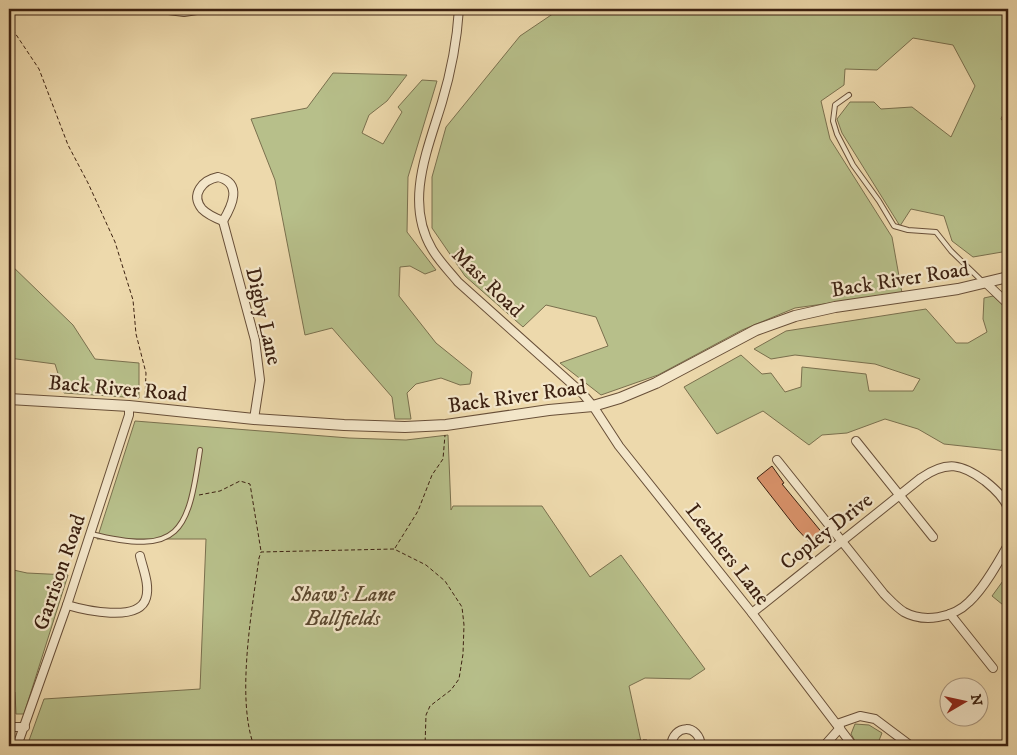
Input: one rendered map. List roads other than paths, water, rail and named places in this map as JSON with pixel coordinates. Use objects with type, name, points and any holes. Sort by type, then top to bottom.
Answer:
[{"type":"street","points":[[161,9],[184,12],[203,9]]},
{"type":"street","name":"Mast Road","points":[[459,9],[458,29],[443,100],[424,159],[420,179],[420,210],[424,230],[438,258],[458,282],[566,378],[593,406]]},
{"type":"street","points":[[218,177],[225,179],[234,192],[231,206],[223,221],[206,212],[201,207],[198,199],[199,190],[203,183],[218,177]]},
{"type":"street","name":"Digby Lane","points":[[223,221],[259,360],[260,380],[254,419]]},
{"type":"street","name":"Back River Road","points":[[9,399],[129,406],[254,419],[368,426],[425,426],[593,406],[656,383],[756,330],[795,316],[986,283],[1008,277]]},
{"type":"street","points":[[986,283],[1008,304]]},
{"type":"street","name":"Garrison Road","points":[[17,746],[67,605],[122,438],[129,415],[129,406]]},
{"type":"street","name":"Leathers Lane","points":[[593,406],[619,446],[752,613],[853,746]]},
{"type":"street","points":[[856,441],[933,538]]},
{"type":"street","points":[[776,460],[884,594],[903,611],[912,615],[934,617],[950,614],[965,606],[976,594],[1008,545]]},
{"type":"street","name":"Copley Drive","points":[[752,613],[929,472],[955,466],[964,468],[994,488],[1008,508]]},
{"type":"street","points":[[67,605],[98,612],[128,611],[142,605],[146,600],[147,592],[140,556]]},
{"type":"street","points":[[950,614],[993,668]]},
{"type":"street","points":[[824,746],[838,726],[860,716],[875,719],[911,746]]},
{"type":"street","points":[[9,727],[24,727]]},
{"type":"street","points":[[671,745],[673,736],[678,731],[690,730],[696,732],[700,738],[701,746]]},
{"type":"lane","points":[[849,96],[835,105],[833,121],[837,134],[853,165],[894,226],[908,230],[936,232],[951,251],[986,283]]},
{"type":"lane","points":[[90,534],[123,540],[146,541],[165,539],[172,535],[187,514],[193,496],[200,450]]},
{"type":"park label","name":"Shaw’s Lane Ballfields","points":[[343,606]]}]
